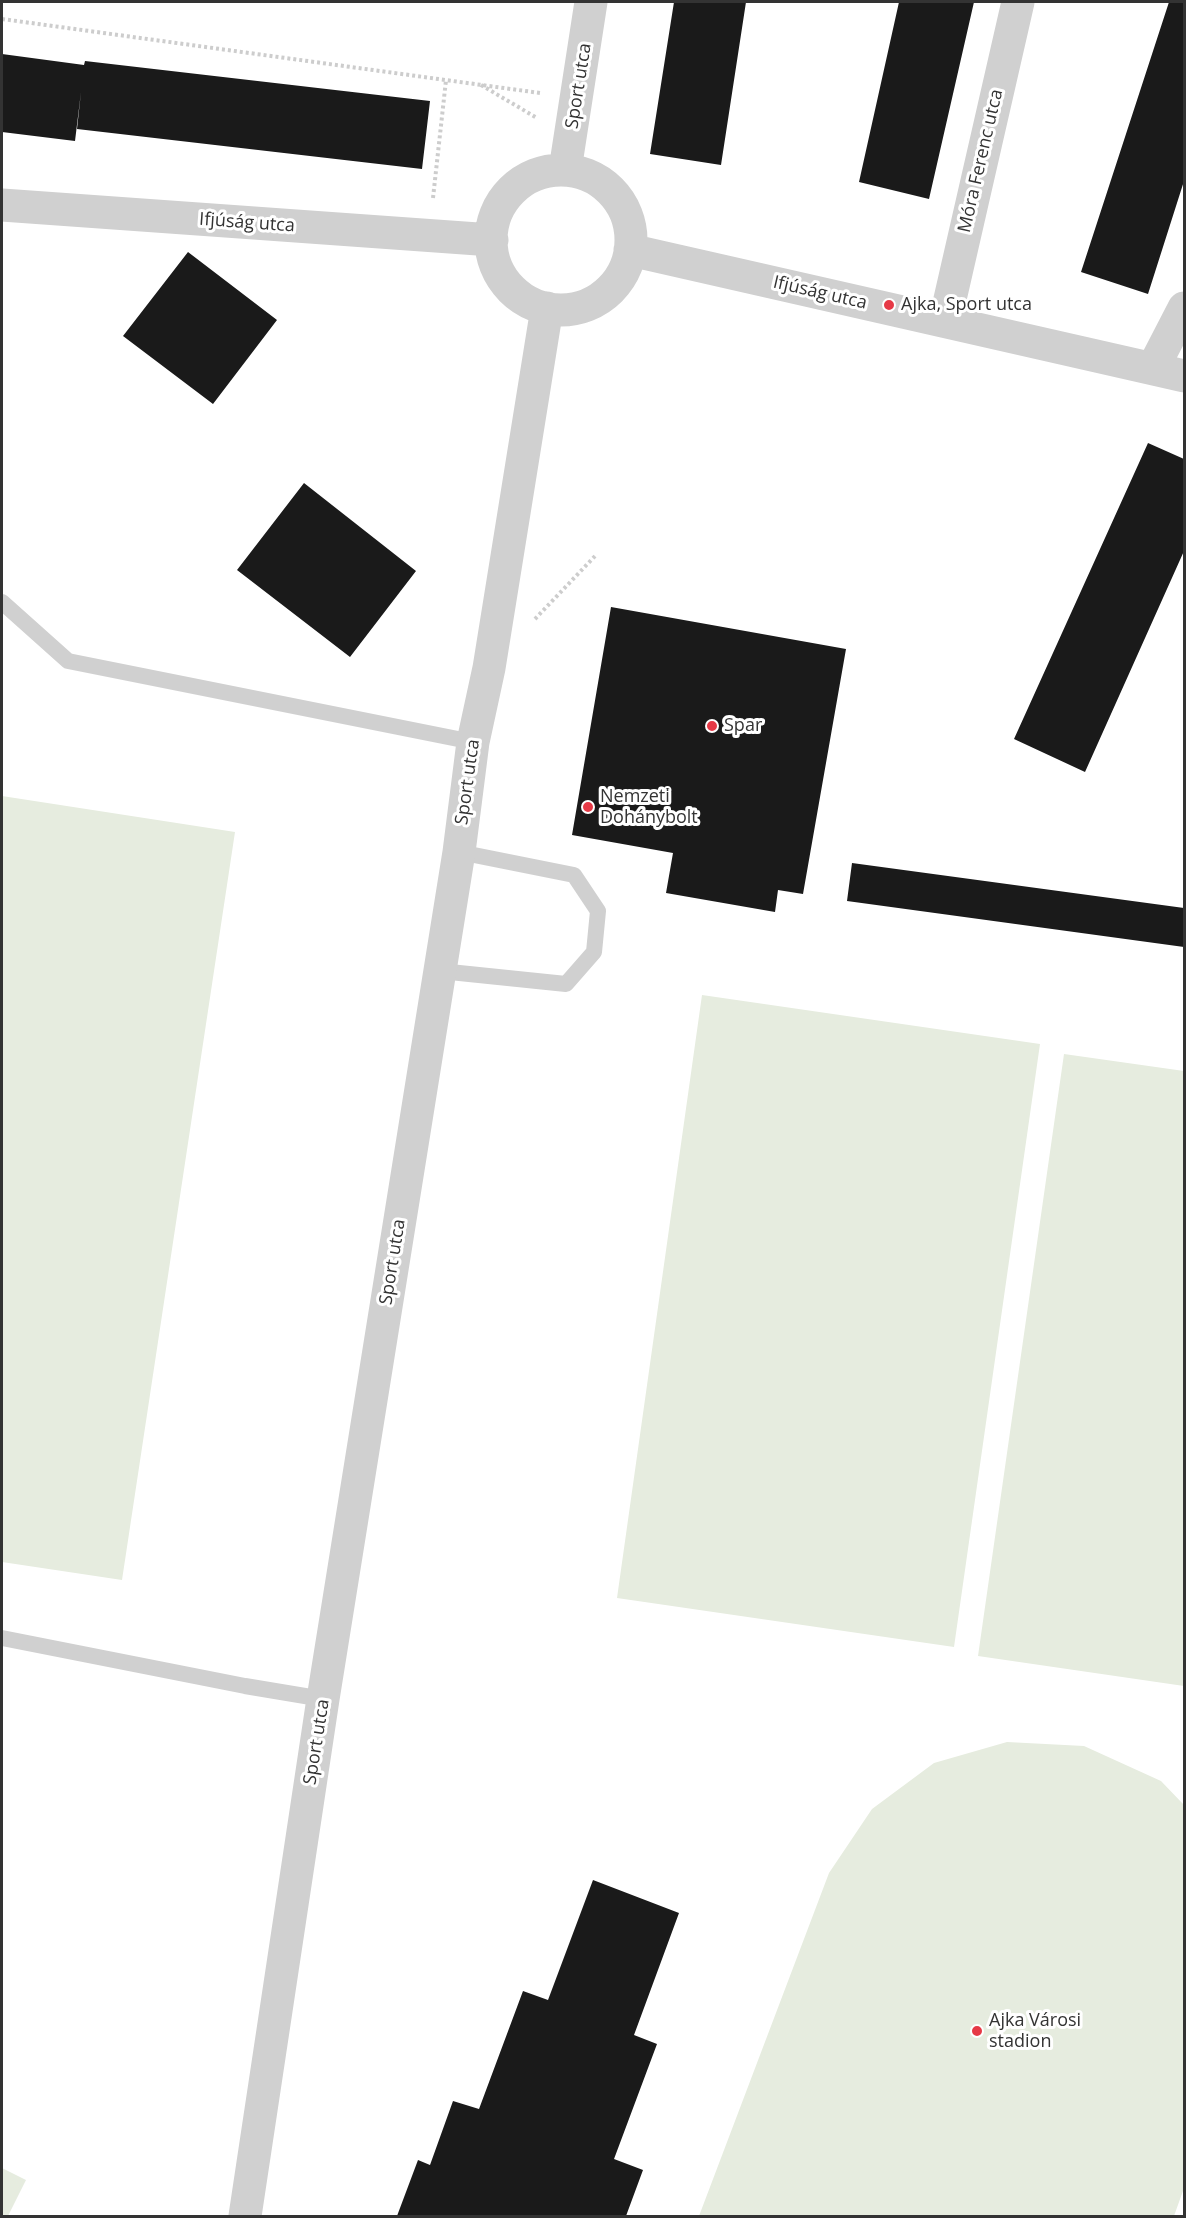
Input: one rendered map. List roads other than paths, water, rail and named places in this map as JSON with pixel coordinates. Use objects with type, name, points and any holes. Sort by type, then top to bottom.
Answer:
[{"type":"street","name":"Sport utca","points":[[568,155],[591,2]]},
{"type":"street","name":"Móra Ferenc utca","points":[[945,321],[1018,2]]},
{"type":"street","points":[[568,155],[581,173],[597,180],[621,203],[631,234],[630,250],[621,277],[601,298],[575,309],[561,310],[547,308],[525,299],[507,284],[496,263],[492,240],[497,213],[513,189],[568,155]]},
{"type":"street","name":"Ifjúság utca","points":[[2,206],[492,240]]},
{"type":"street","name":"Ifjúság utca","points":[[630,250],[1185,376]]},
{"type":"street","name":"Sport utca","points":[[245,2217],[323,1699],[459,852],[473,742],[489,668],[547,308]]},
{"type":"street","points":[[1153,368],[1185,308]]},
{"type":"lane","points":[[2,602],[68,661],[473,742]]},
{"type":"lane","points":[[440,971],[566,984],[594,952],[598,911],[574,876],[459,852]]},
{"type":"lane","points":[[2,1638],[234,1684],[323,1699]]},
{"type":"place","name":"Ajka, Sport utca","points":[[889,305]]},
{"type":"place","name":"Spar","points":[[712,726]]},
{"type":"place","name":"Nemzeti Dohánybolt","points":[[588,807]]},
{"type":"place","name":"Ajka Városi stadion","points":[[977,2031]]}]
